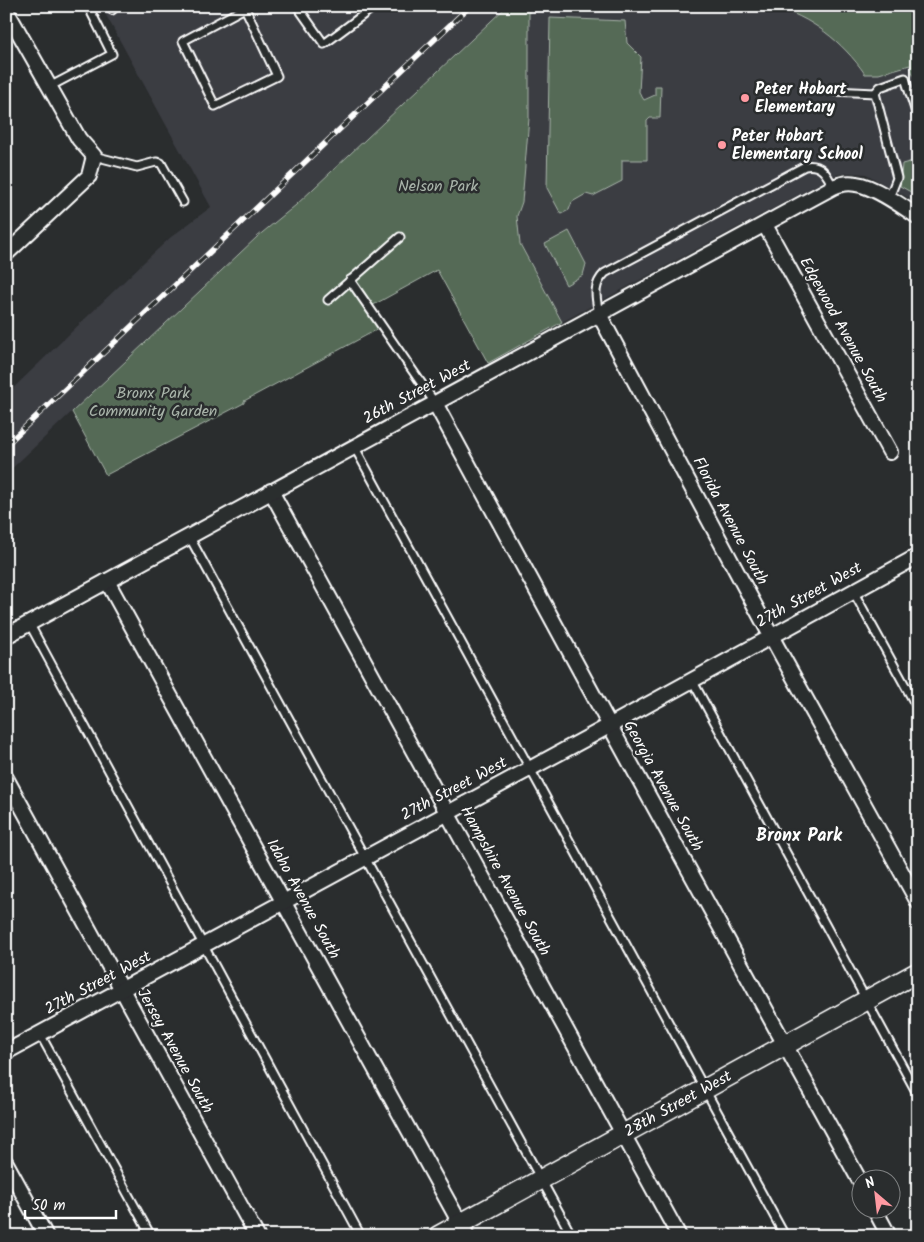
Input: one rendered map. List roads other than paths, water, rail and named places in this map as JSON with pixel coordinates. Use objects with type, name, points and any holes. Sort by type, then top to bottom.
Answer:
[{"type":"street","points":[[6,10],[79,139],[94,156],[89,176],[6,254]]},
{"type":"street","points":[[840,185],[863,186],[917,214]]},
{"type":"street","name":"26th Street West","points":[[6,636],[354,446],[840,185]]},
{"type":"street","name":"Edgewood Avenue South","points":[[765,225],[890,452]]},
{"type":"street","name":"Florida Avenue South","points":[[599,314],[918,902]]},
{"type":"street","name":"Georgia Avenue South","points":[[435,403],[854,1170]]},
{"type":"street","name":"Hampshire Avenue South","points":[[271,491],[680,1236]]},
{"type":"street","name":"27th Street West","points":[[6,1052],[364,857],[610,726],[918,556]]},
{"type":"street","name":"Idaho Avenue South","points":[[107,581],[464,1230]]},
{"type":"street","name":"Jersey Avenue South","points":[[6,778],[257,1236]]},
{"type":"street","name":"28th Street West","points":[[438,1236],[464,1230],[541,1179],[918,972]]},
{"type":"street","points":[[6,1163],[46,1236]]},
{"type":"street","points":[[880,1220],[889,1236]]},
{"type":"lane","points":[[50,87],[112,54],[88,6]]},
{"type":"lane","points":[[297,6],[324,44],[375,6]]},
{"type":"lane","points":[[245,7],[276,76],[215,106],[183,41],[245,7]]},
{"type":"lane","points":[[875,93],[880,87],[905,78],[918,119]]},
{"type":"lane","points":[[833,91],[875,93]]},
{"type":"lane","points":[[875,93],[897,178],[889,199]]},
{"type":"lane","points":[[94,156],[137,167],[156,162],[161,163],[183,202]]},
{"type":"lane","points":[[599,314],[596,289],[600,278],[605,273],[805,166],[811,165],[822,169],[840,185]]},
{"type":"lane","points":[[328,300],[400,238]]},
{"type":"lane","points":[[350,280],[435,403]]},
{"type":"lane","points":[[354,446],[785,1236]]},
{"type":"lane","points":[[189,536],[572,1236]]},
{"type":"lane","points":[[853,591],[918,709]]},
{"type":"lane","points":[[29,623],[361,1236]]},
{"type":"lane","points":[[692,680],[918,1095]]},
{"type":"lane","points":[[40,1034],[151,1236]]},
{"type":"railway","points":[[6,445],[470,6]]},
{"type":"place","name":"Peter Hobart Elementary","points":[[745,98]]},
{"type":"place","name":"Peter Hobart Elementary School","points":[[722,145]]},
{"type":"district","name":"Bronx Park","points":[[799,836]]},
{"type":"park label","name":"Nelson Park","points":[[438,186]]},
{"type":"park label","name":"Bronx Park Community Garden","points":[[153,402]]}]
